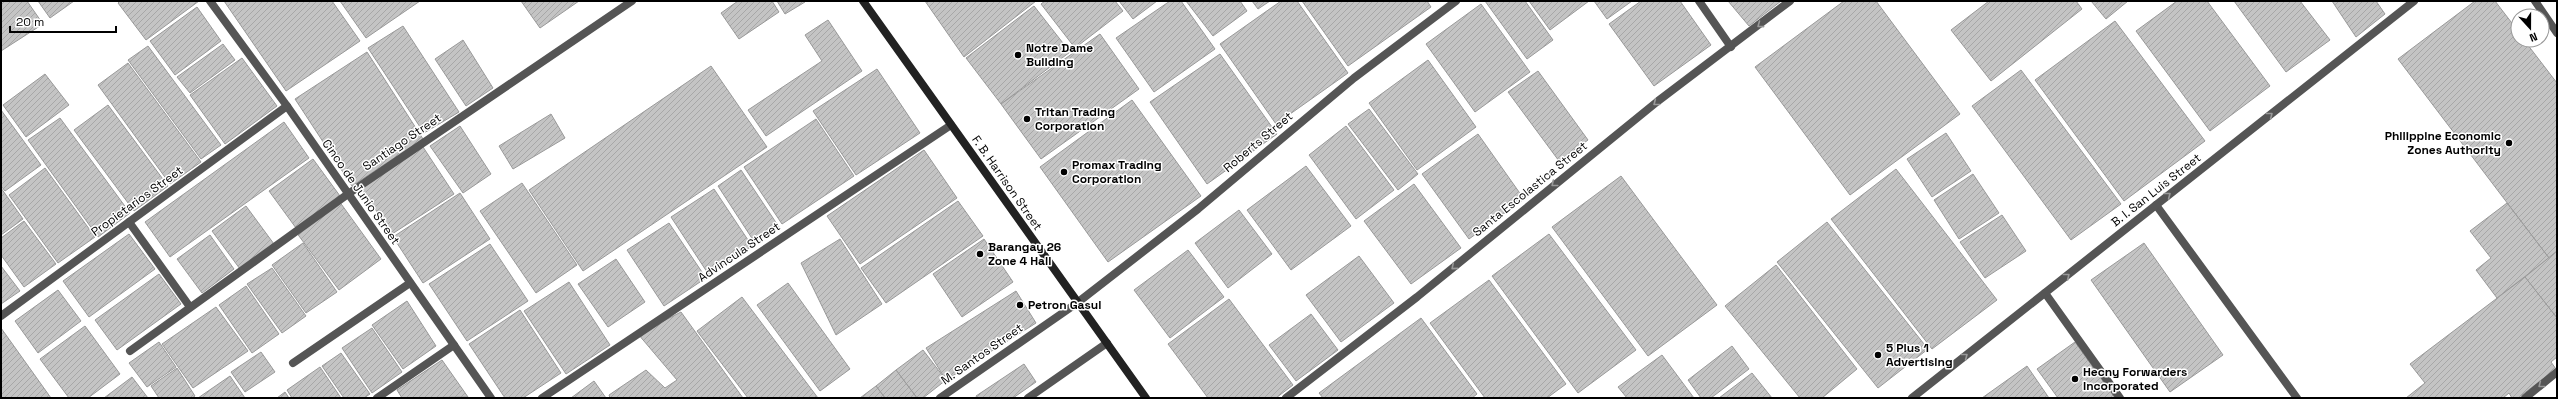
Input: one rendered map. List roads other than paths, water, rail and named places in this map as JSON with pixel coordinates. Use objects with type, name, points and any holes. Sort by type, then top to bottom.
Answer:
[{"type":"main road","name":"F. B. Harrison Street","points":[[862,1],[1146,398]]},
{"type":"street","name":"Cinco de Junio Street","points":[[210,1],[287,106],[491,398]]},
{"type":"street","name":"Santiago Street","points":[[130,351],[348,194],[632,1]]},
{"type":"street","name":"Roberts Street","points":[[1077,303],[1198,208],[1354,78],[1456,1]]},
{"type":"street","points":[[1699,1],[1731,47]]},
{"type":"street","name":"Santa Escolastica Street","points":[[1286,398],[1417,297],[1658,101],[1790,1]]},
{"type":"street","name":"B. I. San Luis Street","points":[[1912,398],[2414,1]]},
{"type":"street","points":[[2536,1],[2557,33]]},
{"type":"street","name":"Propietarios Street","points":[[1,316],[287,106]]},
{"type":"street","name":"Advincula Street","points":[[542,398],[951,125]]},
{"type":"street","points":[[2156,205],[2297,398]]},
{"type":"street","points":[[128,222],[190,307]]},
{"type":"street","points":[[292,363],[410,282]]},
{"type":"street","points":[[2045,293],[2120,398]]},
{"type":"street","name":"M. Santos Street","points":[[940,398],[1077,303]]},
{"type":"street","points":[[1028,398],[1108,343]]},
{"type":"street","points":[[377,398],[454,345]]},
{"type":"street","points":[[2525,398],[2557,372]]},
{"type":"place","name":"Notre Dame Building","points":[[1018,55]]},
{"type":"place","name":"Tritan Trading Corporation","points":[[1027,119]]},
{"type":"place","name":"Philippine Economic Zones Authority","points":[[2509,143]]},
{"type":"place","name":"Promax Trading Corporation","points":[[1064,172]]},
{"type":"place","name":"Barangay 26 Zone 4 Hall","points":[[980,254]]},
{"type":"place","name":"Petron Gasul","points":[[1020,305]]},
{"type":"place","name":"5 Plus 1 Advertising","points":[[1878,355]]},
{"type":"place","name":"Hecny Forwarders Incorporated","points":[[2075,379]]}]
